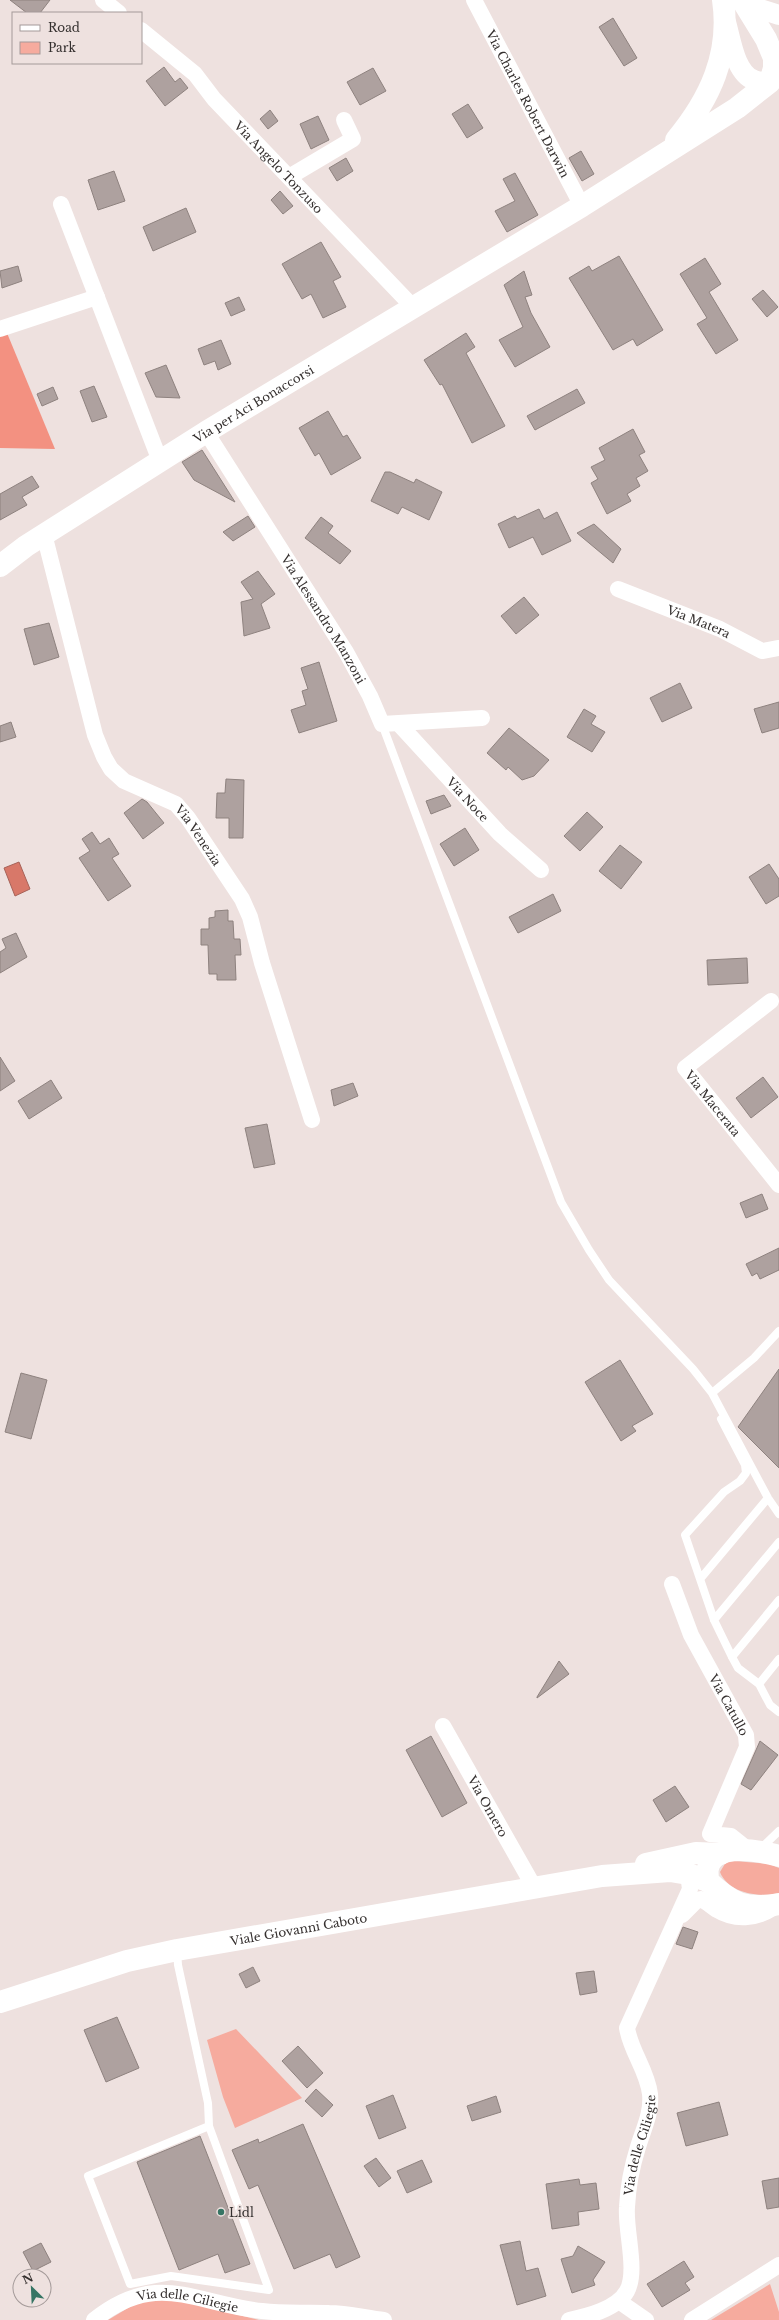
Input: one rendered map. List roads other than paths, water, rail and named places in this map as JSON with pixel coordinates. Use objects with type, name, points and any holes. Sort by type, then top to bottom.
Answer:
[{"type":"main road","points":[[662,157],[694,118],[712,86],[722,52],[726,22],[723,0]]},
{"type":"main road","points":[[742,0],[766,39],[774,58],[775,77]]},
{"type":"main road","name":"Via per Aci Bonaccorsi","points":[[0,566],[44,534],[206,432],[414,308],[662,157],[737,108],[775,77]]},
{"type":"main road","points":[[602,1876],[667,1858],[696,1853],[721,1854],[761,1851]]},
{"type":"main road","points":[[708,1881],[708,1868],[712,1860],[721,1854]]},
{"type":"main road","points":[[602,1876],[670,1871],[688,1874],[708,1881],[724,1897],[738,1904],[765,1906],[778,1904]]},
{"type":"main road","name":"Viale Giovanni Caboto","points":[[0,2002],[127,1961],[177,1950],[534,1886],[602,1876]]},
{"type":"street","points":[[102,0],[118,12]]},
{"type":"street","name":"Via Charles Robert Darwin","points":[[474,0],[582,206]]},
{"type":"street","points":[[747,0],[757,8],[779,15]]},
{"type":"street","points":[[726,22],[741,67],[754,80],[775,77]]},
{"type":"street","name":"Via Angelo Tonzuso","points":[[142,31],[195,74],[214,99],[414,308]]},
{"type":"street","points":[[289,178],[353,139],[344,120]]},
{"type":"street","points":[[61,204],[160,461]]},
{"type":"street","points":[[0,329],[97,297]]},
{"type":"street","name":"Via Alessandro Manzoni","points":[[206,432],[346,652],[370,696],[382,724]]},
{"type":"street","name":"Via Venezia","points":[[44,534],[95,736],[104,757],[111,769],[124,781],[176,804],[188,818],[242,899],[250,917],[262,963],[312,1120]]},
{"type":"street","name":"Via Matera","points":[[618,589],[720,629],[762,651],[779,648]]},
{"type":"street","points":[[382,724],[482,718]]},
{"type":"street","name":"Via Noce","points":[[399,724],[500,834],[541,870]]},
{"type":"street","name":"Via Macerata","points":[[770,1001],[684,1068],[779,1186]]},
{"type":"street","name":"Via Catullo","points":[[672,1584],[691,1635],[746,1735],[747,1747],[710,1834],[731,1836],[761,1851]]},
{"type":"street","name":"Via Omero","points":[[443,1726],[534,1886]]},
{"type":"street","name":"Via delle Ciliegie","points":[[620,2302],[628,2290],[631,2276],[626,2208],[630,2178],[649,2115],[650,2095],[647,2081],[630,2044],[627,2028],[674,1921],[690,1889],[688,1874]]},
{"type":"street","points":[[674,1921],[696,1901],[701,1899],[717,1910],[734,1916],[751,1918],[762,1915],[778,1904]]},
{"type":"street","points":[[692,2320],[779,2265]]},
{"type":"street","name":"Via delle Ciliegie","points":[[94,2320],[108,2309],[126,2300],[142,2294],[159,2292],[174,2293],[260,2311],[287,2314],[330,2313],[384,2320]]},
{"type":"street","points":[[569,2320],[620,2302],[646,2320]]},
{"type":"lane","points":[[382,724],[561,1202],[589,1250],[609,1280],[693,1369],[712,1393],[768,1498],[779,1514]]},
{"type":"lane","points":[[712,1393],[754,1358],[779,1332]]},
{"type":"lane","points":[[712,1393],[722,1420],[745,1465],[746,1473],[740,1481],[724,1492],[685,1535],[714,1620],[732,1657],[738,1668],[759,1684],[770,1705],[779,1712]]},
{"type":"lane","points":[[700,1578],[768,1498]]},
{"type":"lane","points":[[714,1620],[779,1542]]},
{"type":"lane","points":[[732,1657],[779,1600]]},
{"type":"lane","points":[[759,1684],[779,1659]]},
{"type":"lane","points":[[761,1851],[779,1831]]},
{"type":"lane","points":[[177,1950],[178,1965],[208,2103],[209,2126],[269,2290],[171,2276],[130,2284],[88,2176],[209,2126]]},
{"type":"place","name":"Lidl","points":[[221,2212]]}]
